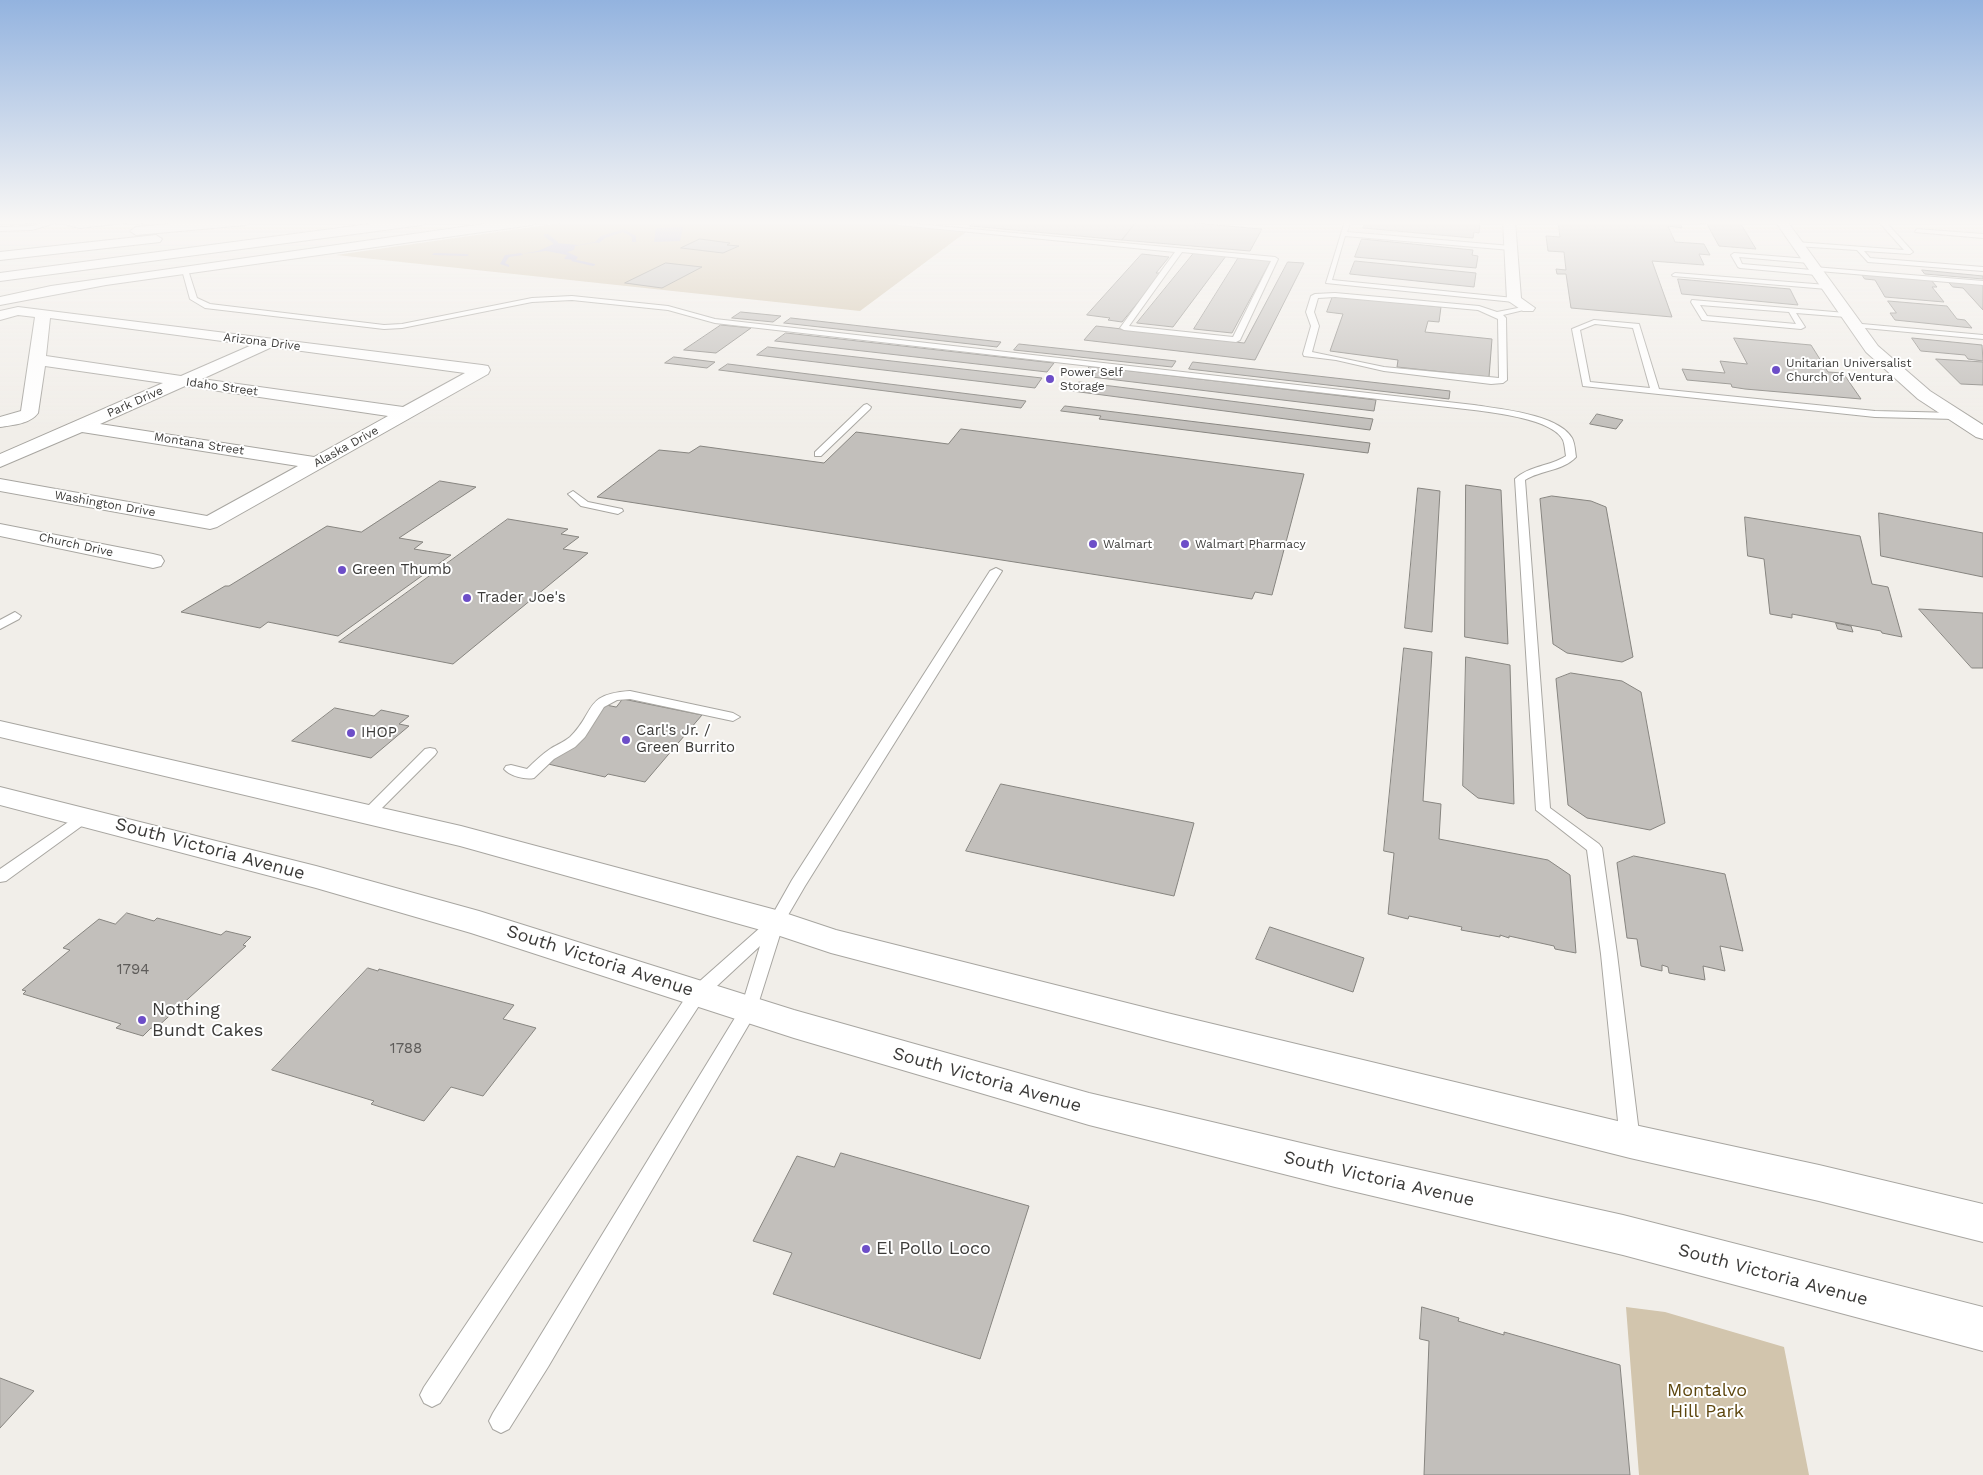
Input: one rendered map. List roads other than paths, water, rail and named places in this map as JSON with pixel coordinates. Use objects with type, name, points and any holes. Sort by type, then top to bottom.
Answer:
[{"type":"main road","points":[[0,301],[52,290]]},
{"type":"main road","points":[[1513,290],[1514,300],[1528,308]]},
{"type":"main road","points":[[1829,290],[1872,349],[1892,368],[1924,395],[1983,433]]},
{"type":"main road","name":"Arizona Drive","points":[[0,316],[18,311],[42,313],[482,370]]},
{"type":"main road","points":[[0,422],[29,413],[38,360],[42,313]]},
{"type":"main road","name":"Park Drive","points":[[0,461],[269,343]]},
{"type":"main road","name":"Idaho Street","points":[[38,360],[406,413]]},
{"type":"main road","name":"Alaska Drive","points":[[210,523],[482,370]]},
{"type":"main road","name":"Montana Street","points":[[81,426],[317,463]]},
{"type":"main road","name":"Washington Drive","points":[[0,485],[210,523]]},
{"type":"main road","name":"Church Drive","points":[[0,530],[152,561]]},
{"type":"main road","points":[[0,729],[369,813],[461,836],[776,922],[831,941],[1129,1018],[1630,1141],[1819,1183],[1983,1223]]},
{"type":"main road","name":"South Victoria Avenue","points":[[0,796],[316,877],[470,920],[749,1010],[1089,1109],[1335,1170],[1623,1235],[1983,1329]]},
{"type":"lane","points":[[191,290],[194,299],[208,306],[372,327],[402,326],[532,300],[572,298],[668,308],[715,321],[1448,404],[1528,417],[1562,431],[1568,438],[1571,457],[1563,463],[1526,474],[1520,479],[1543,810],[1594,848],[1609,954],[1630,1141]]},
{"type":"lane","points":[[1151,290],[1124,328],[1236,340],[1260,290]]},
{"type":"lane","points":[[1409,290],[1514,300]]},
{"type":"lane","points":[[1497,314],[1502,318],[1503,380],[1491,381],[1384,369],[1336,358],[1307,354],[1315,326],[1310,312],[1315,296],[1324,294],[1478,308],[1497,314],[1528,308]]},
{"type":"lane","points":[[1791,310],[1801,327],[1704,318],[1696,302],[1791,310],[1850,320],[1983,337]]},
{"type":"lane","points":[[1655,391],[1636,326],[1594,322],[1576,329],[1586,384],[1875,414],[1955,416]]},
{"type":"lane","points":[[818,454],[867,407]]},
{"type":"lane","points":[[573,494],[585,504],[618,511]]},
{"type":"lane","points":[[501,1421],[749,1010],[776,922],[803,876],[996,571]]},
{"type":"lane","points":[[0,625],[15,616]]},
{"type":"lane","points":[[511,769],[530,775],[552,753],[572,742],[584,730],[593,709],[610,698],[620,695],[630,695],[733,717]]},
{"type":"lane","points":[[369,813],[430,752]]},
{"type":"lane","points":[[0,877],[85,817]]},
{"type":"lane","points":[[432,1395],[698,993],[776,922]]},
{"type":"place","name":"Unitarian Universalist Church of Ventura","points":[[1776,370]]},
{"type":"place","name":"Power Self Storage","points":[[1050,379]]},
{"type":"place","name":"Walmart","points":[[1093,544]]},
{"type":"place","name":"Walmart Pharmacy","points":[[1185,544]]},
{"type":"place","name":"Green Thumb","points":[[342,570]]},
{"type":"place","name":"Trader Joe's","points":[[467,598]]},
{"type":"place","name":"IHOP","points":[[351,733]]},
{"type":"place","name":"Carl's Jr. / Green Burrito","points":[[626,740]]},
{"type":"place","name":"Nothing Bundt Cakes","points":[[142,1020]]},
{"type":"place","name":"El Pollo Loco","points":[[866,1249]]},
{"type":"park label","name":"Montalvo Hill Park","points":[[1707,1401]]}]
